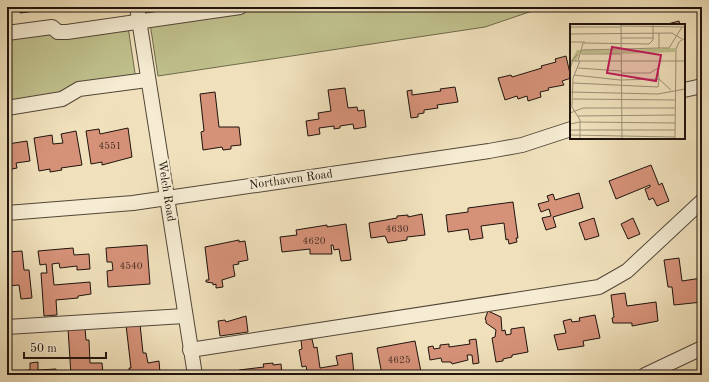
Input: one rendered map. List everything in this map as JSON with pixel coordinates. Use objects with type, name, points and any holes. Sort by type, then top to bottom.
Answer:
[{"type":"street","name":"Welch Road","points":[[137,7],[147,80],[168,198],[184,316],[195,375]]},
{"type":"street","points":[[7,33],[52,27],[58,32],[67,32],[240,7]]},
{"type":"street","points":[[7,108],[62,99],[79,89],[147,80]]},
{"type":"street","points":[[685,90],[702,86]]},
{"type":"street","name":"Northaven Road","points":[[7,213],[133,203],[489,151],[522,145],[570,129]]},
{"type":"street","points":[[190,350],[599,287],[627,271],[702,201]]},
{"type":"street","points":[[7,327],[184,316]]},
{"type":"street","points":[[645,375],[702,348]]},
{"type":"green space","points":[[259,7],[544,7],[485,27],[158,76],[150,23]]},
{"type":"green space","points":[[127,20],[136,80],[7,104],[7,31],[61,30]]},
{"type":"building","points":[[19,7],[35,7],[35,11],[20,13]]},
{"type":"building","points":[[679,21],[680,24],[668,24]]},
{"type":"building","points":[[566,56],[570,78],[562,81],[564,85],[548,88],[549,90],[540,92],[541,97],[528,101],[527,96],[518,99],[517,96],[505,100],[498,78],[511,75],[512,77],[542,68],[541,66],[556,62],[555,59]]},
{"type":"building","points":[[455,87],[458,102],[437,105],[438,108],[424,110],[424,113],[418,114],[418,117],[411,118],[407,91],[412,90],[412,95],[441,91],[440,89]]},
{"type":"building","points":[[345,88],[348,108],[357,107],[358,111],[364,110],[366,127],[354,129],[353,124],[340,126],[340,128],[334,129],[334,126],[319,128],[320,134],[308,136],[306,121],[319,119],[318,113],[331,111],[328,90]]},
{"type":"building","points":[[215,92],[219,127],[239,127],[241,145],[231,146],[231,149],[223,150],[222,147],[203,150],[201,132],[204,131],[200,94]]},
{"type":"building","points":[[128,128],[132,157],[102,165],[102,162],[91,164],[86,131],[99,129],[100,134]]},
{"type":"building","points":[[76,131],[82,165],[61,168],[62,170],[50,172],[50,169],[39,171],[34,138],[52,135],[53,144],[63,143],[61,134]]},
{"type":"building","points":[[7,139],[8,144],[27,141],[30,161],[16,163],[17,168],[7,170]]},
{"type":"building","points":[[651,165],[659,185],[662,183],[669,201],[657,206],[653,198],[649,200],[645,189],[650,187],[650,185],[616,199],[609,181]]},
{"type":"building","points":[[579,193],[583,208],[553,217],[556,227],[546,230],[542,218],[551,216],[549,209],[541,212],[538,204],[549,201],[547,196],[553,194],[555,200]]},
{"type":"building","points":[[513,202],[518,238],[516,238],[517,242],[509,244],[508,239],[506,240],[504,223],[481,226],[483,238],[470,240],[468,229],[448,232],[446,215],[468,212],[468,208]]},
{"type":"building","points":[[422,214],[425,235],[407,237],[407,240],[388,243],[385,236],[371,238],[369,223],[397,218],[397,216],[408,215],[408,217]]},
{"type":"building","points":[[594,218],[599,236],[585,240],[579,223]]},
{"type":"building","points":[[633,218],[640,234],[628,239],[621,224]]},
{"type":"building","points":[[346,224],[351,260],[341,261],[339,249],[334,250],[333,245],[331,245],[332,254],[310,254],[310,249],[282,252],[280,237],[297,235],[296,230],[327,225],[327,227]]},
{"type":"building","points":[[239,240],[239,242],[245,241],[248,260],[238,262],[239,264],[233,265],[235,276],[222,280],[223,287],[216,288],[216,284],[213,285],[213,283],[206,282],[206,280],[209,280],[205,247]]},
{"type":"building","points":[[147,245],[150,284],[108,287],[107,271],[113,270],[112,262],[107,262],[106,248]]},
{"type":"building","points":[[73,248],[74,255],[89,254],[90,269],[77,270],[77,266],[60,268],[59,263],[52,264],[54,285],[90,282],[91,294],[78,296],[78,298],[56,300],[57,315],[44,316],[41,273],[47,273],[46,264],[40,265],[38,251]]},
{"type":"building","points":[[22,251],[24,270],[29,270],[32,298],[21,299],[19,285],[7,286],[8,252]]},
{"type":"building","points":[[679,258],[682,281],[702,278],[702,302],[674,305],[672,287],[668,287],[664,260]]},
{"type":"building","points":[[625,293],[627,306],[656,302],[658,321],[632,326],[632,323],[613,323],[612,318],[614,317],[611,295]]},
{"type":"building","points":[[488,311],[501,317],[502,331],[505,330],[506,335],[511,334],[511,329],[524,327],[528,352],[512,355],[512,357],[503,359],[503,361],[496,362],[492,338],[495,337],[496,330],[486,323],[485,319]]},
{"type":"building","points":[[595,315],[600,338],[583,341],[584,346],[558,350],[554,335],[566,333],[563,321],[571,319],[572,322],[580,321],[579,318]]},
{"type":"building","points":[[246,316],[248,332],[220,336],[218,321],[225,320],[226,322]]},
{"type":"building","points":[[140,324],[143,353],[146,353],[148,363],[159,361],[160,373],[170,372],[170,375],[130,375],[129,368],[131,368],[126,325]]},
{"type":"building","points":[[85,328],[86,340],[89,340],[90,363],[102,363],[103,374],[114,375],[71,375],[68,329]]},
{"type":"building","points":[[312,339],[314,348],[317,347],[320,368],[338,365],[336,356],[352,353],[354,375],[304,375],[303,371],[307,371],[306,366],[302,367],[299,350],[302,349],[301,340]]},
{"type":"building","points":[[476,339],[479,363],[473,364],[472,355],[467,355],[468,360],[452,364],[451,362],[442,362],[441,358],[430,360],[428,347],[433,346],[434,349],[440,348],[440,345],[449,344],[449,347],[470,344],[469,340]]},
{"type":"building","points":[[415,341],[421,372],[403,375],[382,375],[377,348]]},
{"type":"building","points":[[38,362],[38,370],[56,369],[57,375],[7,375],[7,372],[30,370],[30,363]]},
{"type":"building","points":[[273,363],[273,365],[281,364],[282,375],[240,375],[239,370],[264,367],[263,364]]}]
